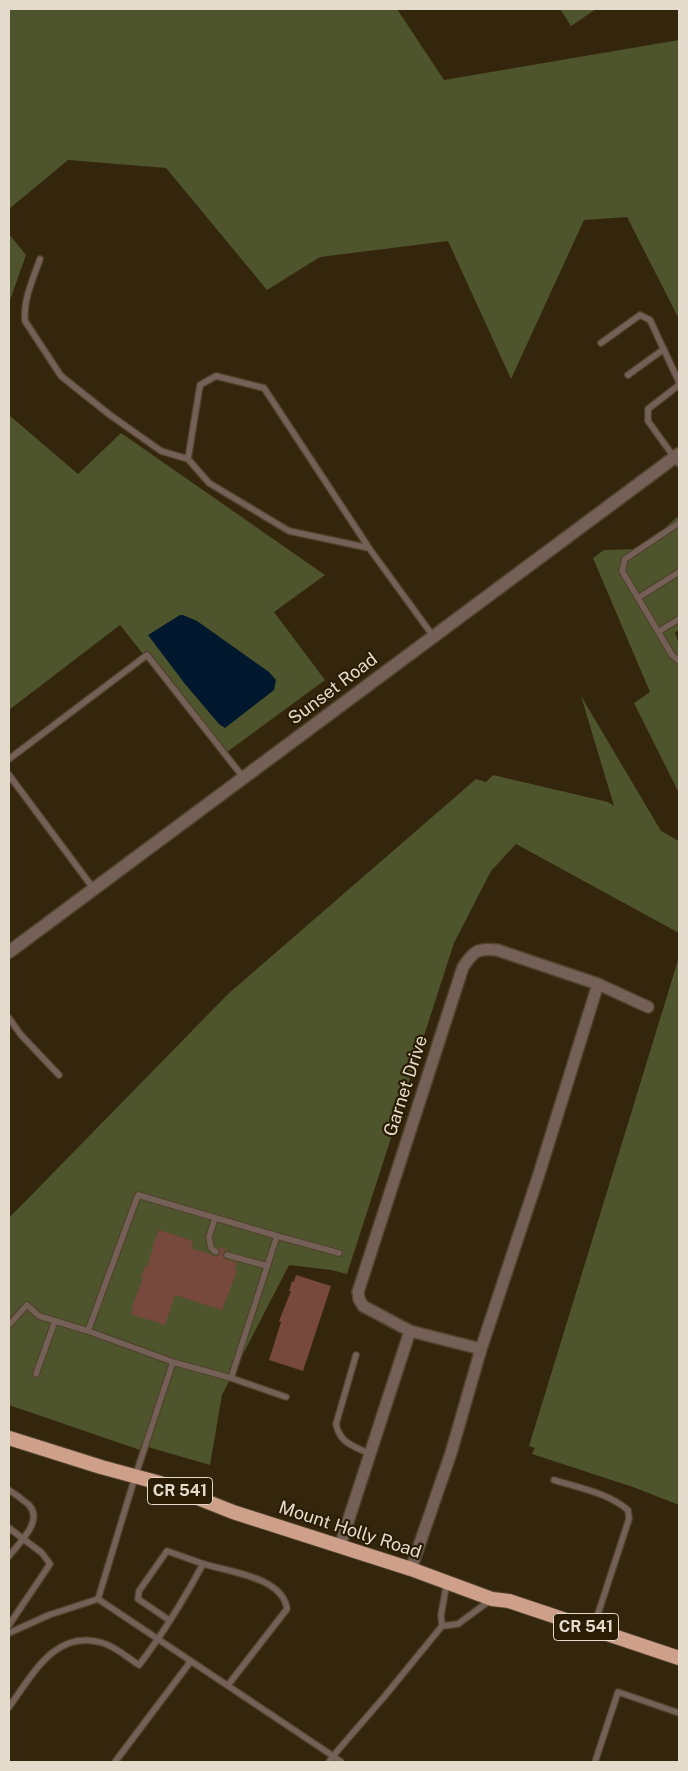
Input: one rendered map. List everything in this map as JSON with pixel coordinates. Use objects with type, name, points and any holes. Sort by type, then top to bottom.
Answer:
[{"type":"highway","name":"Mount Holly Road","points":[[9,1438],[134,1477],[160,1483],[233,1512],[411,1568],[492,1599],[509,1601],[679,1658]]},
{"type":"street","name":"Sunset Road","points":[[9,952],[433,636],[678,458]]},
{"type":"street","name":"Garnet Drive","points":[[481,1350],[410,1332],[363,1306],[358,1292],[463,967],[473,953],[480,949],[497,950],[598,984],[648,1007]]},
{"type":"street","points":[[411,1568],[451,1453],[481,1350],[539,1174],[598,984]]},
{"type":"street","points":[[340,1546],[410,1332]]},
{"type":"lane","points":[[40,259],[27,299],[24,312],[25,321],[61,376],[110,415],[161,451],[188,459],[209,483],[289,531],[369,548]]},
{"type":"lane","points":[[601,343],[640,315],[650,320],[679,384],[648,409],[648,421],[678,458]]},
{"type":"lane","points":[[628,375],[664,349]]},
{"type":"lane","points":[[188,459],[200,385],[216,376],[264,388],[369,548],[433,636]]},
{"type":"lane","points":[[679,523],[625,559],[622,571],[672,655],[679,661]]},
{"type":"lane","points":[[638,598],[679,572]]},
{"type":"lane","points":[[658,632],[679,619]]},
{"type":"lane","points":[[9,759],[147,655],[243,777]]},
{"type":"lane","points":[[9,776],[93,888]]},
{"type":"lane","points":[[9,1018],[21,1035],[59,1075]]},
{"type":"lane","points":[[88,1331],[138,1195],[339,1253]]},
{"type":"lane","points":[[215,1218],[209,1237],[211,1248],[216,1252]]},
{"type":"lane","points":[[231,1378],[277,1236]]},
{"type":"lane","points":[[227,1255],[267,1266]]},
{"type":"lane","points":[[9,1325],[27,1305],[39,1316],[88,1331],[173,1362],[231,1378],[286,1397]]},
{"type":"lane","points":[[36,1374],[55,1321]]},
{"type":"lane","points":[[356,1355],[336,1424],[338,1433],[344,1441],[371,1454]]},
{"type":"lane","points":[[98,1599],[134,1477],[173,1362]]},
{"type":"lane","points":[[554,1480],[606,1496],[620,1503],[628,1510],[629,1519],[593,1629]]},
{"type":"lane","points":[[9,1490],[29,1504],[35,1519],[32,1526],[9,1556]]},
{"type":"lane","points":[[9,1528],[42,1553],[50,1564],[9,1625]]},
{"type":"lane","points":[[169,1620],[138,1598],[139,1591],[167,1551],[203,1564],[247,1575],[266,1583],[278,1592],[286,1601],[287,1610],[228,1685]]},
{"type":"lane","points":[[9,1707],[44,1658],[73,1641],[90,1640],[105,1644],[140,1665],[159,1640],[169,1620],[188,1593],[203,1564]]},
{"type":"lane","points":[[442,1626],[441,1615],[446,1582]]},
{"type":"lane","points":[[9,1633],[49,1615],[98,1599]]},
{"type":"lane","points":[[98,1599],[341,1762]]},
{"type":"lane","points":[[329,1762],[442,1626],[458,1624],[492,1599]]},
{"type":"lane","points":[[116,1762],[191,1662]]},
{"type":"lane","points":[[595,1762],[618,1692],[679,1713]]},
{"type":"green space","points":[[9,9],[397,9],[444,80],[679,40],[679,319],[627,217],[584,220],[511,379],[448,241],[320,257],[267,290],[166,168],[68,160],[9,209]]},
{"type":"green space","points":[[560,9],[596,9],[571,26]]},
{"type":"green space","points":[[9,234],[26,255],[9,303]]},
{"type":"green space","points":[[9,415],[78,474],[121,433],[325,575],[274,612],[325,680],[223,755],[120,625],[9,710]]},
{"type":"green space","points":[[677,517],[679,519],[679,629],[675,633],[679,644],[679,793],[634,703],[650,692],[593,558],[604,550],[642,549]]},
{"type":"green space","points":[[581,696],[661,831],[679,841],[679,933],[516,844],[491,871],[454,943],[347,1274],[289,1265],[222,1395],[210,1465],[141,1445],[140,1450],[9,1405],[9,1218],[228,994],[476,779],[486,782],[493,775],[608,802],[614,806]]},
{"type":"green space","points":[[679,957],[679,1505],[633,1487],[532,1454],[535,1448],[529,1446]]},
{"type":"water","points":[[180,615],[197,621],[269,672],[276,680],[274,690],[225,728],[219,724],[185,684],[148,635]]},
{"type":"building","points":[[159,1230],[193,1241],[191,1248],[215,1256],[218,1256],[220,1253],[218,1247],[229,1250],[224,1251],[223,1257],[237,1263],[235,1270],[237,1271],[222,1310],[175,1295],[165,1325],[131,1314],[143,1278],[141,1277],[145,1266],[147,1267]]},
{"type":"building","points":[[296,1275],[331,1286],[303,1371],[269,1360],[281,1322],[279,1321],[291,1291],[289,1291],[292,1281],[294,1282]]}]
